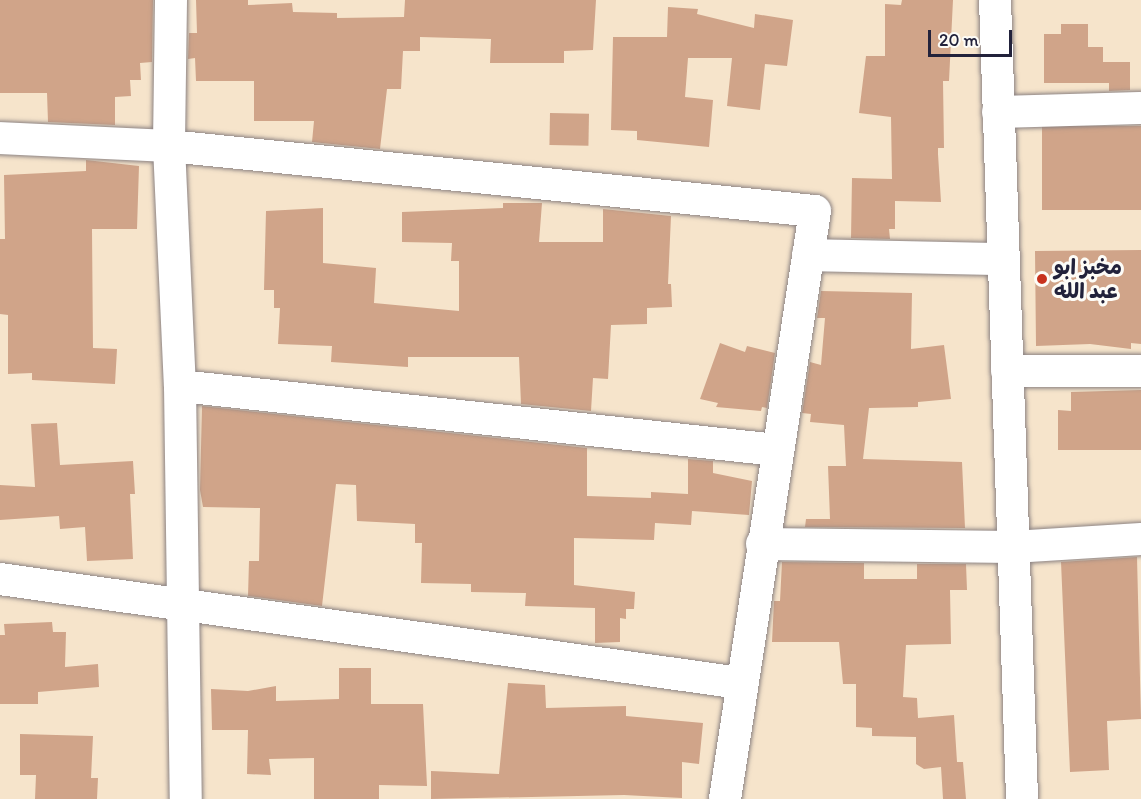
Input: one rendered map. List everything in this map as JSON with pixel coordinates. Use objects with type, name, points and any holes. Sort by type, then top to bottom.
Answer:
[{"type":"street","points":[[171,0],[169,146],[180,386],[186,799]]},
{"type":"street","points":[[994,0],[1022,799]]},
{"type":"street","points":[[998,112],[1141,108]]},
{"type":"street","points":[[0,138],[169,146],[815,210],[740,683],[725,799]]},
{"type":"street","points":[[808,255],[1003,259]]},
{"type":"street","points":[[1007,371],[1141,371]]},
{"type":"street","points":[[180,386],[777,450]]},
{"type":"street","points":[[762,544],[1014,547],[1141,539]]},
{"type":"street","points":[[0,579],[740,683]]},
{"type":"building","points":[[0,0],[153,0],[152,62],[140,63],[141,80],[130,80],[131,96],[115,97],[115,125],[48,122],[47,93],[0,93]]},
{"type":"building","points":[[196,0],[248,0],[248,5],[292,3],[293,12],[337,13],[337,18],[404,17],[405,0],[596,0],[593,50],[564,51],[564,63],[490,63],[491,39],[420,37],[420,51],[403,51],[401,89],[387,89],[380,149],[312,142],[314,121],[254,121],[254,81],[196,81],[195,58],[188,59],[189,33],[197,33]]},
{"type":"building","points":[[902,0],[953,0],[949,81],[943,81],[944,148],[938,148],[941,202],[895,201],[895,229],[889,229],[890,239],[851,238],[852,178],[892,179],[891,117],[859,113],[866,56],[885,56],[885,4],[901,5]]},
{"type":"building","points":[[668,7],[698,9],[697,14],[754,28],[755,14],[793,20],[787,66],[765,64],[760,110],[727,106],[732,58],[688,58],[685,97],[713,100],[709,147],[637,140],[637,131],[611,130],[613,37],[667,37]]},
{"type":"building","points":[[1061,24],[1088,24],[1088,47],[1103,47],[1103,62],[1130,62],[1130,90],[1109,91],[1109,83],[1044,83],[1044,34],[1061,34]]},
{"type":"building","points":[[550,113],[589,114],[588,146],[549,145]]},
{"type":"building","points":[[1042,126],[1141,126],[1141,210],[1042,210]]},
{"type":"building","points":[[86,160],[139,166],[137,229],[92,229],[93,348],[117,349],[115,384],[32,380],[32,373],[8,374],[8,315],[0,314],[0,239],[5,239],[4,175],[86,171]]},
{"type":"building","points":[[503,203],[542,203],[539,242],[603,242],[603,209],[671,216],[668,284],[671,284],[672,307],[647,308],[647,324],[611,325],[608,379],[593,378],[591,411],[521,404],[519,357],[408,357],[408,367],[331,362],[332,346],[278,344],[280,308],[274,308],[274,290],[264,290],[266,211],[323,208],[323,263],[376,268],[374,303],[459,311],[459,261],[451,261],[452,243],[402,242],[402,212],[503,208]]},
{"type":"building","points":[[1141,250],[1141,344],[1131,343],[1131,349],[1090,344],[1036,346],[1035,251]]},
{"type":"building","points":[[821,291],[912,293],[911,349],[944,345],[951,399],[918,402],[918,407],[869,408],[863,459],[962,462],[965,528],[805,527],[806,519],[830,519],[828,466],[846,466],[844,425],[810,422],[811,414],[802,413],[810,362],[821,365],[825,318],[817,318]]},
{"type":"building","points":[[720,343],[745,352],[747,346],[775,353],[767,408],[762,407],[761,411],[716,407],[718,403],[700,399]]},
{"type":"building","points":[[1141,390],[1141,450],[1058,450],[1058,410],[1071,411],[1071,392]]},
{"type":"building","points":[[202,406],[587,448],[587,496],[651,498],[651,492],[688,494],[688,459],[713,461],[713,473],[752,481],[749,515],[692,511],[691,525],[655,523],[654,540],[574,538],[574,585],[635,592],[634,609],[626,609],[626,619],[620,618],[620,642],[595,643],[595,608],[525,606],[526,593],[471,592],[471,584],[421,583],[422,543],[415,543],[415,524],[357,521],[356,485],[336,484],[322,606],[248,596],[249,561],[259,561],[260,508],[203,507],[200,490]]},
{"type":"building","points":[[57,423],[60,465],[133,461],[135,494],[130,494],[133,559],[87,561],[85,527],[60,529],[59,516],[0,520],[0,485],[35,487],[31,424]]},
{"type":"building","points":[[1137,557],[1141,719],[1107,721],[1109,770],[1070,772],[1061,562]]},
{"type":"building","points":[[782,562],[864,563],[864,579],[917,579],[917,564],[966,564],[967,590],[950,590],[951,644],[906,645],[903,697],[917,698],[918,718],[954,715],[957,762],[963,762],[966,799],[943,799],[941,767],[924,769],[916,764],[916,737],[872,736],[872,728],[856,727],[856,684],[843,684],[839,642],[772,642],[774,601],[780,601]]},
{"type":"building","points":[[52,622],[53,632],[66,632],[65,667],[98,664],[99,687],[38,692],[38,704],[0,704],[0,635],[5,635],[4,624]]},
{"type":"building","points":[[339,668],[371,668],[371,704],[423,704],[427,786],[379,785],[379,799],[314,799],[314,758],[269,759],[271,775],[247,774],[248,730],[212,730],[211,689],[248,691],[276,686],[276,701],[339,699]]},
{"type":"building","points":[[508,683],[545,685],[546,708],[626,706],[626,716],[703,723],[699,764],[682,762],[682,798],[624,795],[431,799],[431,771],[499,774]]},
{"type":"building","points":[[20,734],[93,736],[91,778],[98,778],[97,799],[35,799],[36,775],[20,775]]},
{"type":"place","name":"مخبز ابو عبد الله","points":[[1042,279]]}]
